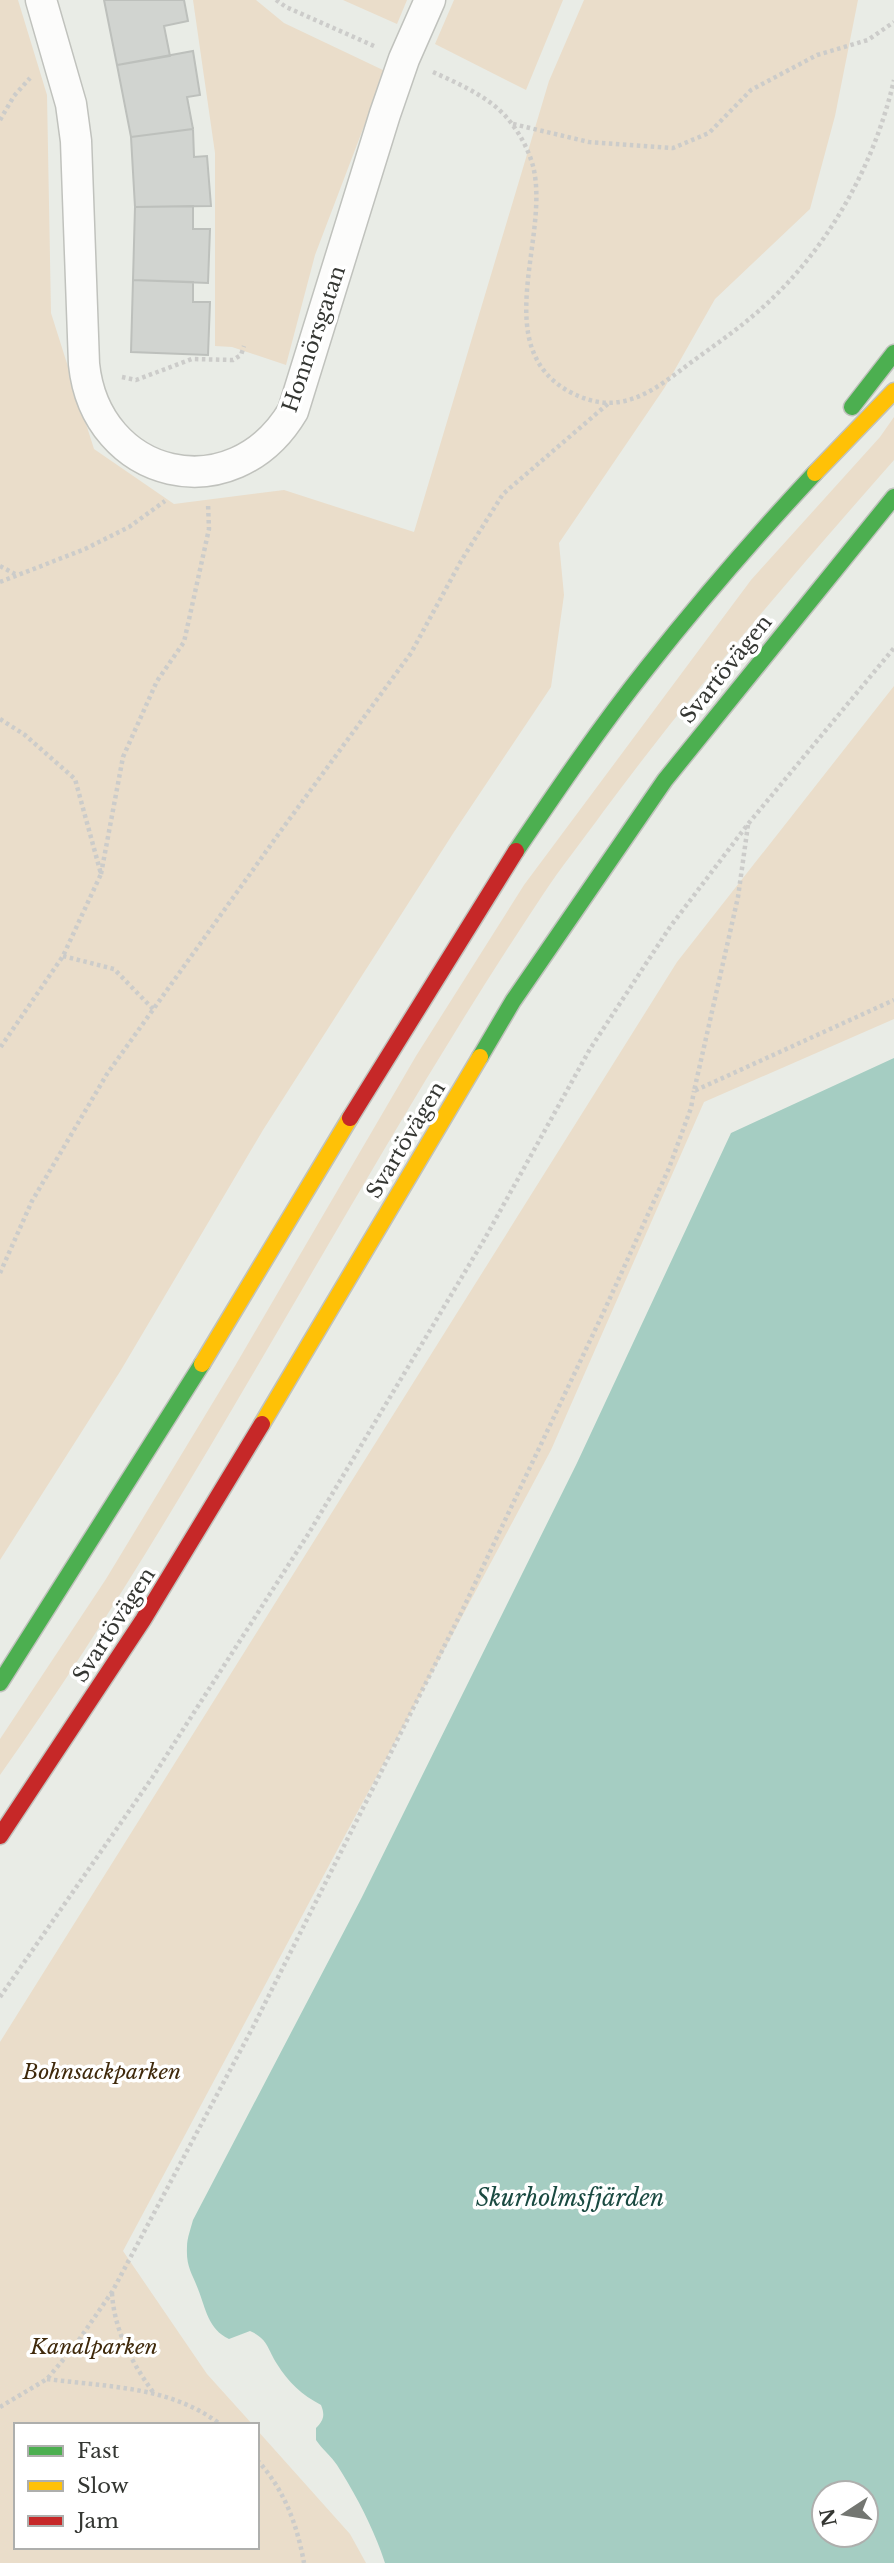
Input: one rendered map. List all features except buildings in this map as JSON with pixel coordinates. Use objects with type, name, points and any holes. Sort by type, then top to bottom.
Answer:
[{"type":"main road","points":[[802,484],[851,408],[894,354]]},
{"type":"main road","points":[[0,1683],[246,1292],[388,1053],[509,860],[614,711],[709,593],[802,484],[894,391]]},
{"type":"main road","name":"Svartövägen","points":[[0,1836],[143,1620],[193,1539],[513,1001],[665,780],[894,497]]},
{"type":"street","name":"Honnörsgatan","points":[[41,0],[71,104],[76,141],[83,364],[90,400],[109,432],[136,456],[170,469],[207,471],[233,465],[258,452],[272,441],[293,411],[404,59],[430,0]]},
{"type":"path","points":[[276,0],[286,8],[468,89],[499,110],[512,123],[527,148],[534,167],[536,221],[525,321],[531,349],[546,373],[569,391],[589,399],[610,402],[631,400],[652,392],[750,319],[782,289],[823,238],[857,183],[875,143],[894,80]]},
{"type":"path","points":[[512,123],[589,142],[673,148],[709,133],[751,90],[817,55],[868,40],[894,22]]},
{"type":"path","points":[[0,120],[15,96],[36,72],[59,60]]},
{"type":"path","points":[[118,370],[123,379],[136,380],[192,359],[233,360],[241,355],[244,346]]},
{"type":"path","points":[[0,1273],[32,1201],[107,1074],[411,653],[461,561],[503,494],[610,402]]},
{"type":"path","points":[[0,582],[85,549],[129,527],[207,471]]},
{"type":"path","points":[[0,1048],[64,956],[101,874],[123,757],[157,681],[184,642],[209,529],[207,471]]},
{"type":"path","points":[[0,566],[15,575]]},
{"type":"path","points":[[0,1997],[152,1778],[307,1536],[484,1240],[590,1049],[670,927],[748,824],[894,648]]},
{"type":"path","points":[[0,719],[25,735],[75,779],[101,874]]},
{"type":"path","points":[[0,2407],[47,2379],[74,2347],[112,2292],[253,2027],[468,1598],[605,1309],[669,1168],[691,1108],[738,897],[748,824]]},
{"type":"path","points":[[64,956],[114,969],[153,1009]]},
{"type":"path","points":[[695,1091],[894,1000]]},
{"type":"path","points":[[112,2292],[113,2313],[120,2332],[138,2371],[153,2392]]},
{"type":"path","points":[[47,2379],[153,2392],[204,2411],[219,2423]]},
{"type":"path","points":[[259,2462],[270,2474],[292,2514],[304,2563]]},
{"type":"green space","points":[[0,0],[18,0],[47,95],[51,313],[94,449],[174,504],[284,490],[414,532],[549,81],[584,0],[858,0],[835,116],[810,209],[715,299],[665,387],[559,543],[564,595],[551,687],[454,832],[263,1130],[121,1370],[0,1560]]},
{"type":"green space","points":[[193,0],[256,0],[284,23],[385,71],[315,255],[286,365],[232,347],[215,346],[215,153]]},
{"type":"green space","points":[[343,0],[407,0],[397,24]]},
{"type":"green space","points":[[454,0],[563,0],[526,90],[435,44]]},
{"type":"green space","points":[[894,417],[894,460],[708,677],[637,766],[542,896],[405,1115],[142,1559],[73,1668],[0,1775],[0,1739],[106,1579],[235,1366],[416,1056],[524,885],[751,580],[880,437]]},
{"type":"green space","name":"Bohnsackparken","points":[[894,686],[894,1019],[704,1102],[551,1450],[123,2251],[207,2374],[251,2423],[14,2423],[14,2549],[259,2549],[259,2432],[350,2534],[366,2563],[0,2563],[0,2042],[677,962]]},
{"type":"water","name":"Skurholmsfjärden","points":[[894,1058],[894,2563],[385,2563],[351,2488],[335,2462],[316,2440],[316,2428],[323,2417],[321,2405],[302,2392],[281,2371],[267,2344],[260,2337],[250,2331],[229,2339],[216,2330],[188,2265],[187,2244],[193,2220],[362,1897],[577,1463],[731,1133]]},
{"type":"traffic: fast","points":[[852,407],[894,353]]},
{"type":"traffic: fast","points":[[516,851],[596,735],[647,668],[729,569],[815,473]]},
{"type":"traffic: fast","points":[[480,1057],[513,1001],[665,780],[894,497]]},
{"type":"traffic: fast","points":[[0,1683],[202,1364]]},
{"type":"traffic: slow","points":[[815,473],[894,391]]},
{"type":"traffic: slow","points":[[262,1424],[480,1057]]},
{"type":"traffic: slow","points":[[202,1364],[350,1118]]},
{"type":"traffic: jam","points":[[350,1118],[516,851]]},
{"type":"traffic: jam","points":[[0,1836],[143,1620],[262,1424]]},
{"type":"park label","name":"Kanalparken","points":[[94,2347]]}]
